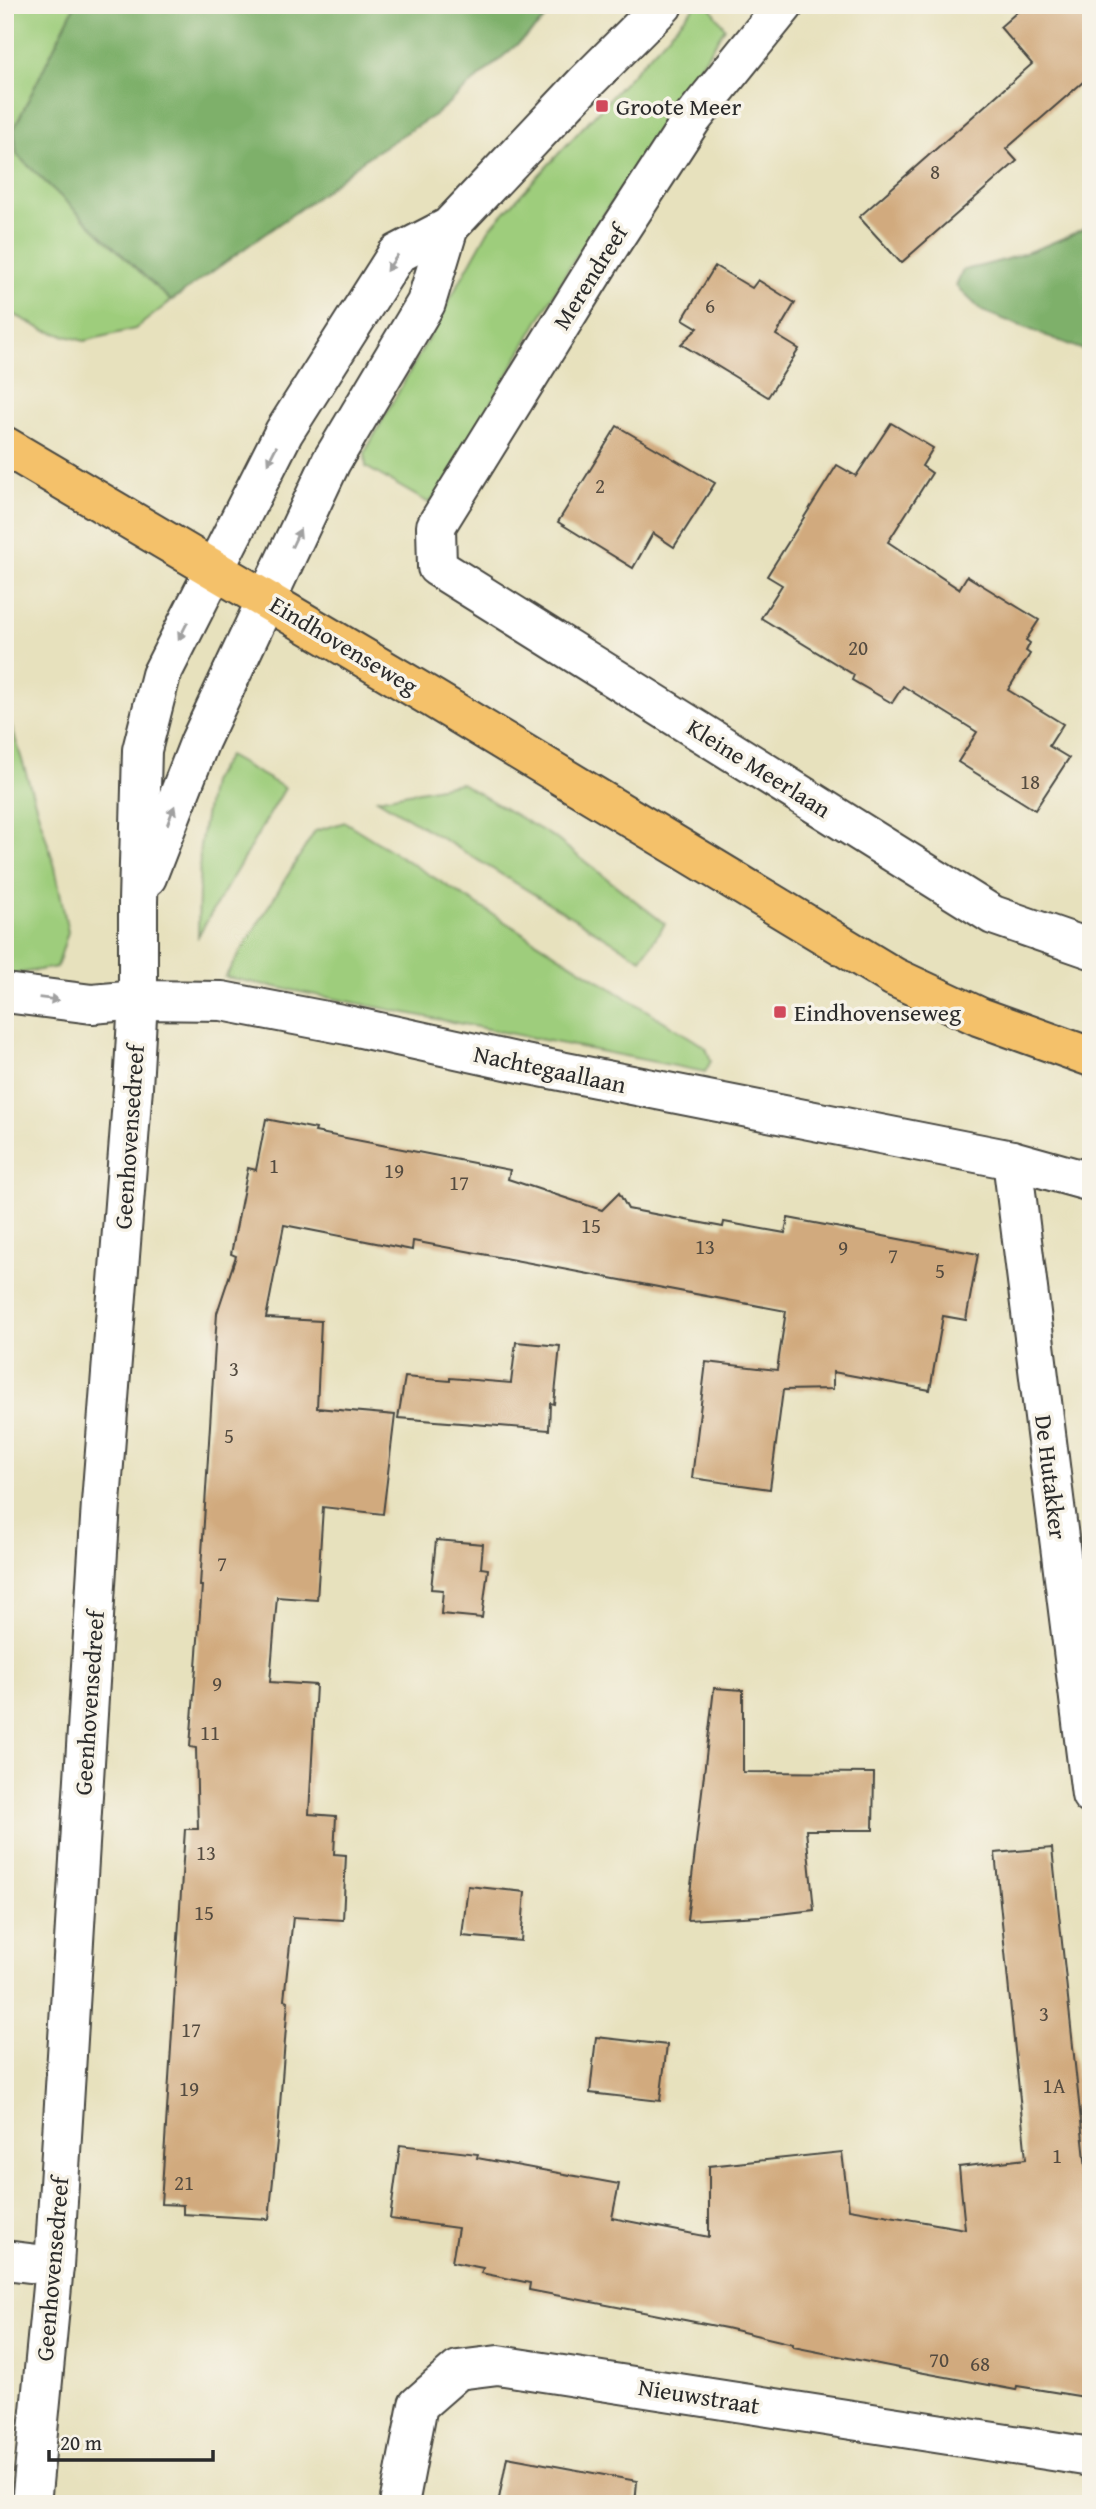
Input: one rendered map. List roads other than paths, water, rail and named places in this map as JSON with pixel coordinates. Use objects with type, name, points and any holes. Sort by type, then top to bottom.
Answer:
[{"type":"main road","name":"Eindhovenseweg","points":[[5,446],[267,599],[894,977],[980,1017],[1091,1057]]},
{"type":"street","points":[[214,570],[284,432],[397,254],[449,227],[663,5]]},
{"type":"street","name":"Merendreef","points":[[437,567],[436,526],[692,118],[784,5]]},
{"type":"street","points":[[267,599],[331,462],[426,303],[449,227]]},
{"type":"street","name":"Kleine Meerlaan","points":[[437,567],[993,915],[1091,949]]},
{"type":"street","name":"Geenhovensedreef","points":[[31,2504],[54,2266],[101,1503],[138,1000],[142,750],[161,675],[214,570]]},
{"type":"street","name":"Geenhovensedreef","points":[[138,902],[201,741],[267,599]]},
{"type":"street","name":"Nachtegaallaan","points":[[5,993],[92,1004],[138,1000],[222,1001],[1012,1160],[1091,1182]]},
{"type":"street","name":"De Hutakker","points":[[1012,1160],[1091,1795]]},
{"type":"street","points":[[5,2260],[54,2266]]},
{"type":"street","name":"Nieuwstraat","points":[[399,2504],[418,2405],[458,2370],[498,2365],[1091,2457]]},
{"type":"place","name":"Groote Meer","points":[[602,106]]},
{"type":"place","name":"Eindhovenseweg","points":[[780,1012]]}]
